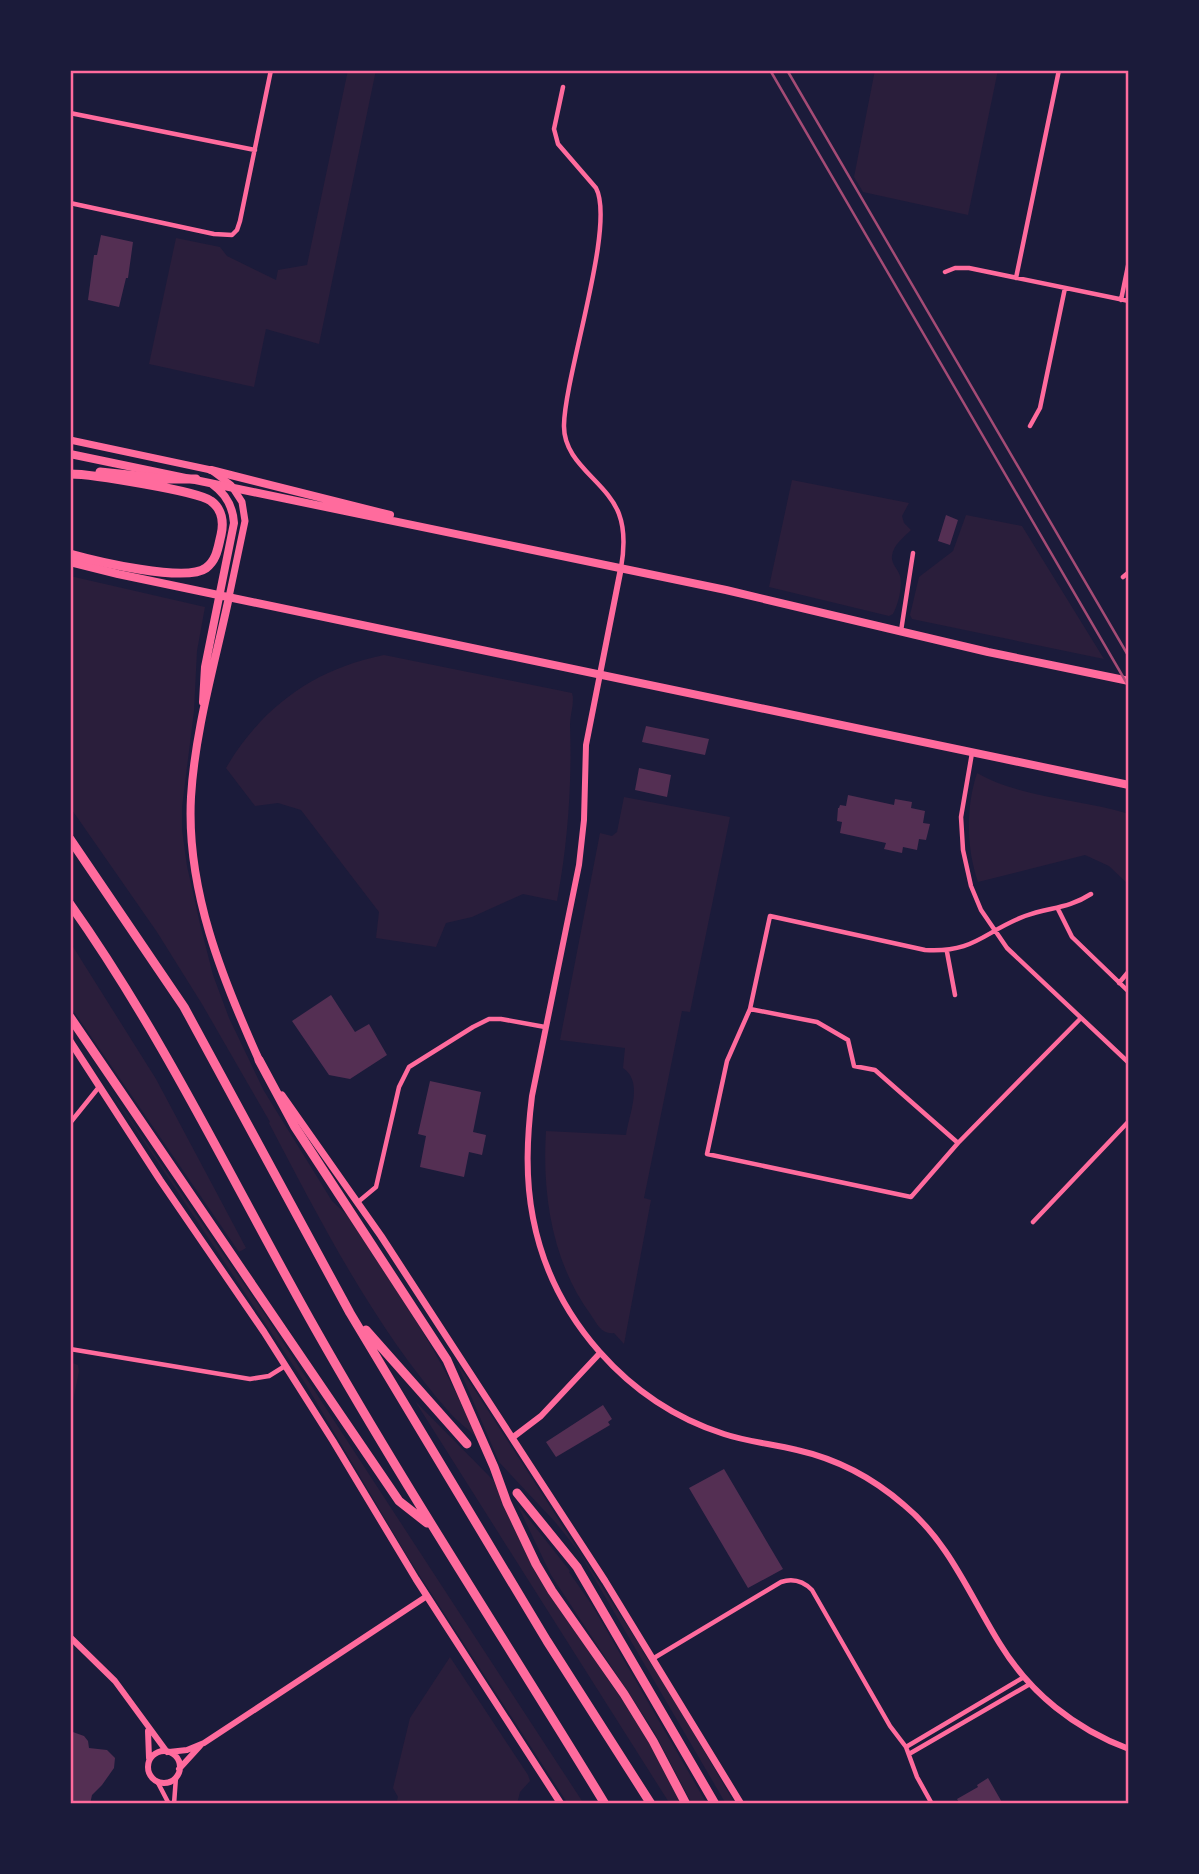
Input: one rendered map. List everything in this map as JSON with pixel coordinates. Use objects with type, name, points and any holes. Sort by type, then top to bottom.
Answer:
[{"type":"highway","points":[[70,454],[621,568],[1129,681]]},
{"type":"highway","points":[[211,470],[346,502],[426,527]]},
{"type":"highway","points":[[74,474],[94,471],[196,480]]},
{"type":"highway","points":[[70,554],[125,567],[196,573],[213,561],[222,527],[218,509],[206,497],[74,474]]},
{"type":"highway","points":[[204,716],[205,667],[233,530],[233,517],[227,499],[219,489],[207,482]]},
{"type":"highway","points":[[70,562],[1129,785]]},
{"type":"highway","points":[[229,597],[195,758],[191,798],[194,865],[206,918],[234,1004],[259,1060],[295,1127],[447,1360],[507,1503],[536,1564],[624,1693],[686,1804]]},
{"type":"highway","points":[[70,839],[184,1007],[351,1313],[540,1630],[651,1804]]},
{"type":"highway","points":[[70,904],[151,1029],[316,1330],[431,1526],[605,1804]]},
{"type":"highway","points":[[70,1017],[399,1501],[431,1526]]},
{"type":"highway","points":[[351,1313],[467,1444]]},
{"type":"highway","points":[[517,1493],[577,1567],[716,1804]]},
{"type":"main road","points":[[70,440],[211,470],[233,487],[242,502],[245,522],[229,597]]},
{"type":"main road","points":[[70,1041],[286,1365],[427,1596],[561,1804]]},
{"type":"main road","points":[[259,1060],[358,1202],[512,1437],[654,1658],[741,1804]]},
{"type":"street","points":[[70,203],[214,234],[232,235],[240,221],[271,70]]},
{"type":"street","points":[[1016,278],[1059,70]]},
{"type":"street","points":[[563,87],[554,130],[558,144],[596,188],[602,207],[597,250],[566,400],[563,428],[570,452],[603,488],[619,514],[622,533],[621,568],[586,745],[581,850],[531,1096],[528,1177],[533,1218],[541,1248],[570,1312],[600,1353],[637,1388],[690,1420],[726,1435],[821,1457],[854,1471],[887,1491],[937,1538],[999,1643],[1030,1685],[1074,1722],[1129,1749]]},
{"type":"street","points":[[70,113],[255,150]]},
{"type":"street","points":[[1121,300],[1129,261]]},
{"type":"street","points":[[945,272],[963,268],[1129,302]]},
{"type":"street","points":[[1030,426],[1040,408],[1065,288]]},
{"type":"street","points":[[901,631],[913,553]]},
{"type":"street","points":[[1123,577],[1129,572]]},
{"type":"street","points":[[972,752],[961,817],[963,850],[971,886],[981,910],[1018,959],[1129,1063]]},
{"type":"street","points":[[1081,1018],[958,1143],[911,1198],[707,1154],[727,1061],[750,1009],[770,916],[925,950],[947,951],[976,943],[1026,915],[1071,905],[1091,894]]},
{"type":"street","points":[[1058,909],[1072,937],[1129,992]]},
{"type":"street","points":[[947,951],[955,995]]},
{"type":"street","points":[[1119,983],[1129,971]]},
{"type":"street","points":[[750,1009],[817,1022],[848,1040],[854,1066],[875,1070],[958,1143]]},
{"type":"street","points":[[358,1202],[376,1187],[399,1087],[410,1068],[489,1019],[545,1027]]},
{"type":"street","points":[[70,1123],[99,1086]]},
{"type":"street","points":[[1033,1222],[1129,1121]]},
{"type":"street","points":[[70,1349],[250,1380],[268,1376],[286,1365]]},
{"type":"street","points":[[512,1437],[541,1416],[600,1353]]},
{"type":"street","points":[[654,1658],[781,1582],[794,1580],[804,1583],[812,1590],[890,1726],[906,1747],[917,1777],[932,1804]]},
{"type":"street","points":[[149,1761],[158,1752],[187,1750],[204,1743],[427,1596]]},
{"type":"street","points":[[70,1637],[115,1681],[168,1752],[178,1761],[179,1769]]},
{"type":"street","points":[[906,1747],[1024,1677]]},
{"type":"street","points":[[909,1754],[1030,1685]]},
{"type":"street","points":[[145,1722],[149,1737],[150,1775],[171,1804]]},
{"type":"street","points":[[171,1804],[179,1769],[204,1743]]},
{"type":"street","points":[[157,1782],[167,1783],[176,1777]]},
{"type":"shaded area","points":[[348,70],[376,70],[319,344],[266,329],[254,387],[149,364],[176,238],[220,247],[227,256],[276,280],[278,270],[307,265]]},
{"type":"shaded area","points":[[875,70],[998,70],[968,215],[863,192],[854,177]]},
{"type":"shaded area","points":[[792,480],[909,503],[902,516],[904,523],[911,530],[897,545],[892,556],[901,585],[893,614],[889,616],[769,587]]},
{"type":"shaded area","points":[[966,515],[1022,526],[1104,659],[912,619],[910,615],[919,577],[953,551]]},
{"type":"shaded area","points":[[70,576],[205,607],[197,651],[182,830],[187,866],[213,975],[229,1018],[264,1091],[332,1201],[348,1216],[418,1324],[449,1379],[476,1437],[450,1413],[423,1380],[374,1311],[330,1237],[270,1122],[202,1004],[157,932],[70,807]]},
{"type":"shaded area","points":[[384,655],[572,693],[568,813],[557,901],[523,894],[472,917],[446,923],[436,947],[376,938],[379,912],[301,810],[278,803],[255,806],[226,768],[256,727],[292,694],[335,670]]},
{"type":"shaded area","points":[[977,773],[1012,788],[1129,814],[1129,885],[1109,866],[1085,855],[978,882],[971,855],[969,827],[971,799]]},
{"type":"shaded area","points":[[624,797],[730,817],[690,1012],[682,1011],[644,1198],[651,1200],[624,1344],[614,1333],[603,1331],[598,1325],[567,1273],[552,1227],[545,1155],[546,1131],[626,1135],[634,1099],[633,1081],[623,1068],[625,1048],[560,1040],[600,833],[612,836],[617,832]]},
{"type":"shaded area","points":[[70,942],[156,1079],[246,1248],[239,1252],[70,1006]]},
{"type":"shaded area","points":[[93,1065],[262,1310],[584,1804],[568,1804],[407,1556],[305,1383]]},
{"type":"shaded area","points":[[456,1361],[662,1679],[735,1804],[726,1804],[579,1552],[499,1462]]},
{"type":"shaded area","points":[[70,1362],[78,1365],[79,1371],[70,1416]]},
{"type":"shaded area","points":[[415,1401],[494,1481],[536,1574],[640,1726],[682,1804],[670,1804]]},
{"type":"shaded area","points":[[517,1504],[570,1571],[592,1605],[707,1804],[692,1804],[653,1730],[551,1575]]},
{"type":"shaded area","points":[[450,1657],[528,1775],[530,1781],[520,1792],[517,1804],[396,1804],[398,1797],[393,1788],[410,1718]]},
{"type":"building","points":[[101,235],[133,242],[128,278],[119,307],[88,300],[94,255],[97,255]]},
{"type":"building","points":[[946,515],[958,520],[950,545],[938,541]]},
{"type":"building","points":[[646,726],[709,739],[705,755],[642,742]]},
{"type":"building","points":[[639,768],[671,775],[667,797],[635,790]]},
{"type":"building","points":[[848,795],[894,805],[895,799],[912,802],[911,808],[925,811],[923,823],[930,824],[926,840],[919,839],[917,850],[903,847],[902,853],[884,849],[886,843],[840,833],[842,822],[837,821],[838,808],[840,805],[846,806]]},
{"type":"building","points":[[331,995],[355,1032],[369,1024],[387,1055],[350,1079],[329,1075],[292,1021]]},
{"type":"building","points":[[430,1081],[481,1092],[473,1132],[486,1135],[482,1155],[469,1152],[464,1177],[420,1167],[426,1136],[418,1134]]},
{"type":"building","points":[[603,1405],[612,1419],[608,1422],[610,1425],[556,1457],[546,1442]]},
{"type":"building","points":[[724,1469],[783,1569],[748,1588],[689,1488]]},
{"type":"building","points":[[70,1731],[84,1736],[89,1748],[107,1750],[115,1758],[114,1768],[92,1795],[90,1804],[70,1804]]},
{"type":"building","points":[[988,1778],[1003,1804],[960,1804],[957,1799]]},
{"type":"railway","points":[[770,70],[1129,687]]},
{"type":"railway","points":[[787,70],[1129,657]]}]
